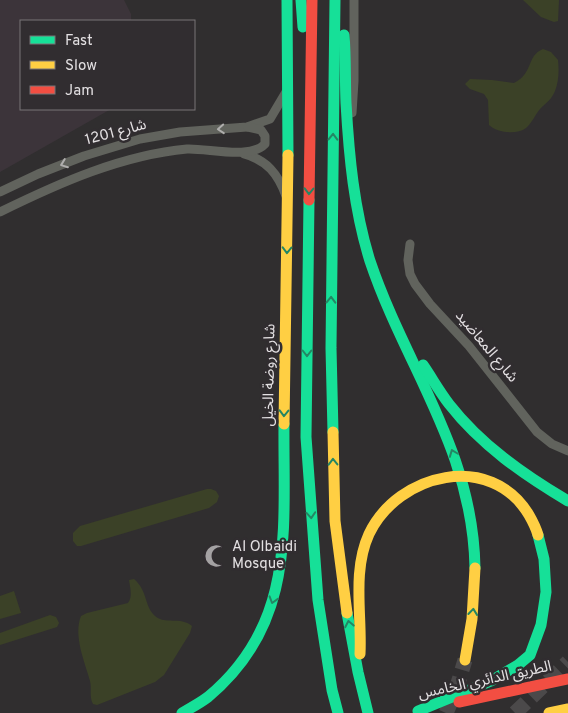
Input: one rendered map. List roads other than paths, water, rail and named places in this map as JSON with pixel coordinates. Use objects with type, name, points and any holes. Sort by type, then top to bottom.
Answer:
[{"type":"main road","name":"شارع روضة الخيل","points":[[182,713],[207,698],[229,677],[254,646],[268,616],[278,582],[284,540],[288,0]]},
{"type":"main road","points":[[301,0],[305,41],[311,72]]},
{"type":"main road","points":[[312,0],[306,437],[318,600],[332,690],[338,713]]},
{"type":"main road","points":[[335,0],[345,38],[346,103],[352,176],[357,212],[366,247],[388,307],[454,455],[466,494],[473,529],[475,560],[474,600],[471,632],[465,660]]},
{"type":"main road","points":[[335,0],[331,348],[335,521],[343,591],[358,672],[368,713]]},
{"type":"main road","points":[[404,340],[450,404],[477,435],[504,459],[544,488],[568,501]]},
{"type":"main road","points":[[358,672],[362,633],[359,573],[362,554],[368,535],[378,518],[392,503],[407,491],[425,482],[459,474],[476,475],[513,487],[530,499],[536,506]]},
{"type":"main road","points":[[413,712],[474,689],[515,667],[542,642],[554,624]]},
{"type":"main road","name":"الطريق الدائري الخامس","points":[[413,712],[568,679]]},
{"type":"main road","points":[[549,713],[568,709]]},
{"type":"street","points":[[349,141],[354,81],[354,0]]},
{"type":"street","name":"شارع 1201","points":[[247,127],[270,119],[288,90]]},
{"type":"street","name":"شارع 1201","points":[[0,192],[38,174],[84,156],[140,139],[180,132],[247,127],[257,128],[263,132],[266,140],[265,144],[257,150],[237,152],[189,149],[144,156],[92,172],[33,196],[0,212]]},
{"type":"street","name":"شارع 1201","points":[[237,152],[254,156],[271,168],[281,183],[288,202]]},
{"type":"street","name":"شارع المعاضيد","points":[[410,244],[408,260],[414,284],[469,346],[537,432],[552,444],[568,451]]},
{"type":"tunnel","points":[[446,713],[456,690],[465,660]]},
{"type":"tunnel","points":[[515,713],[568,662]]},
{"type":"place","name":"Al Olbaidi Mosque","points":[[216,556]]}]
